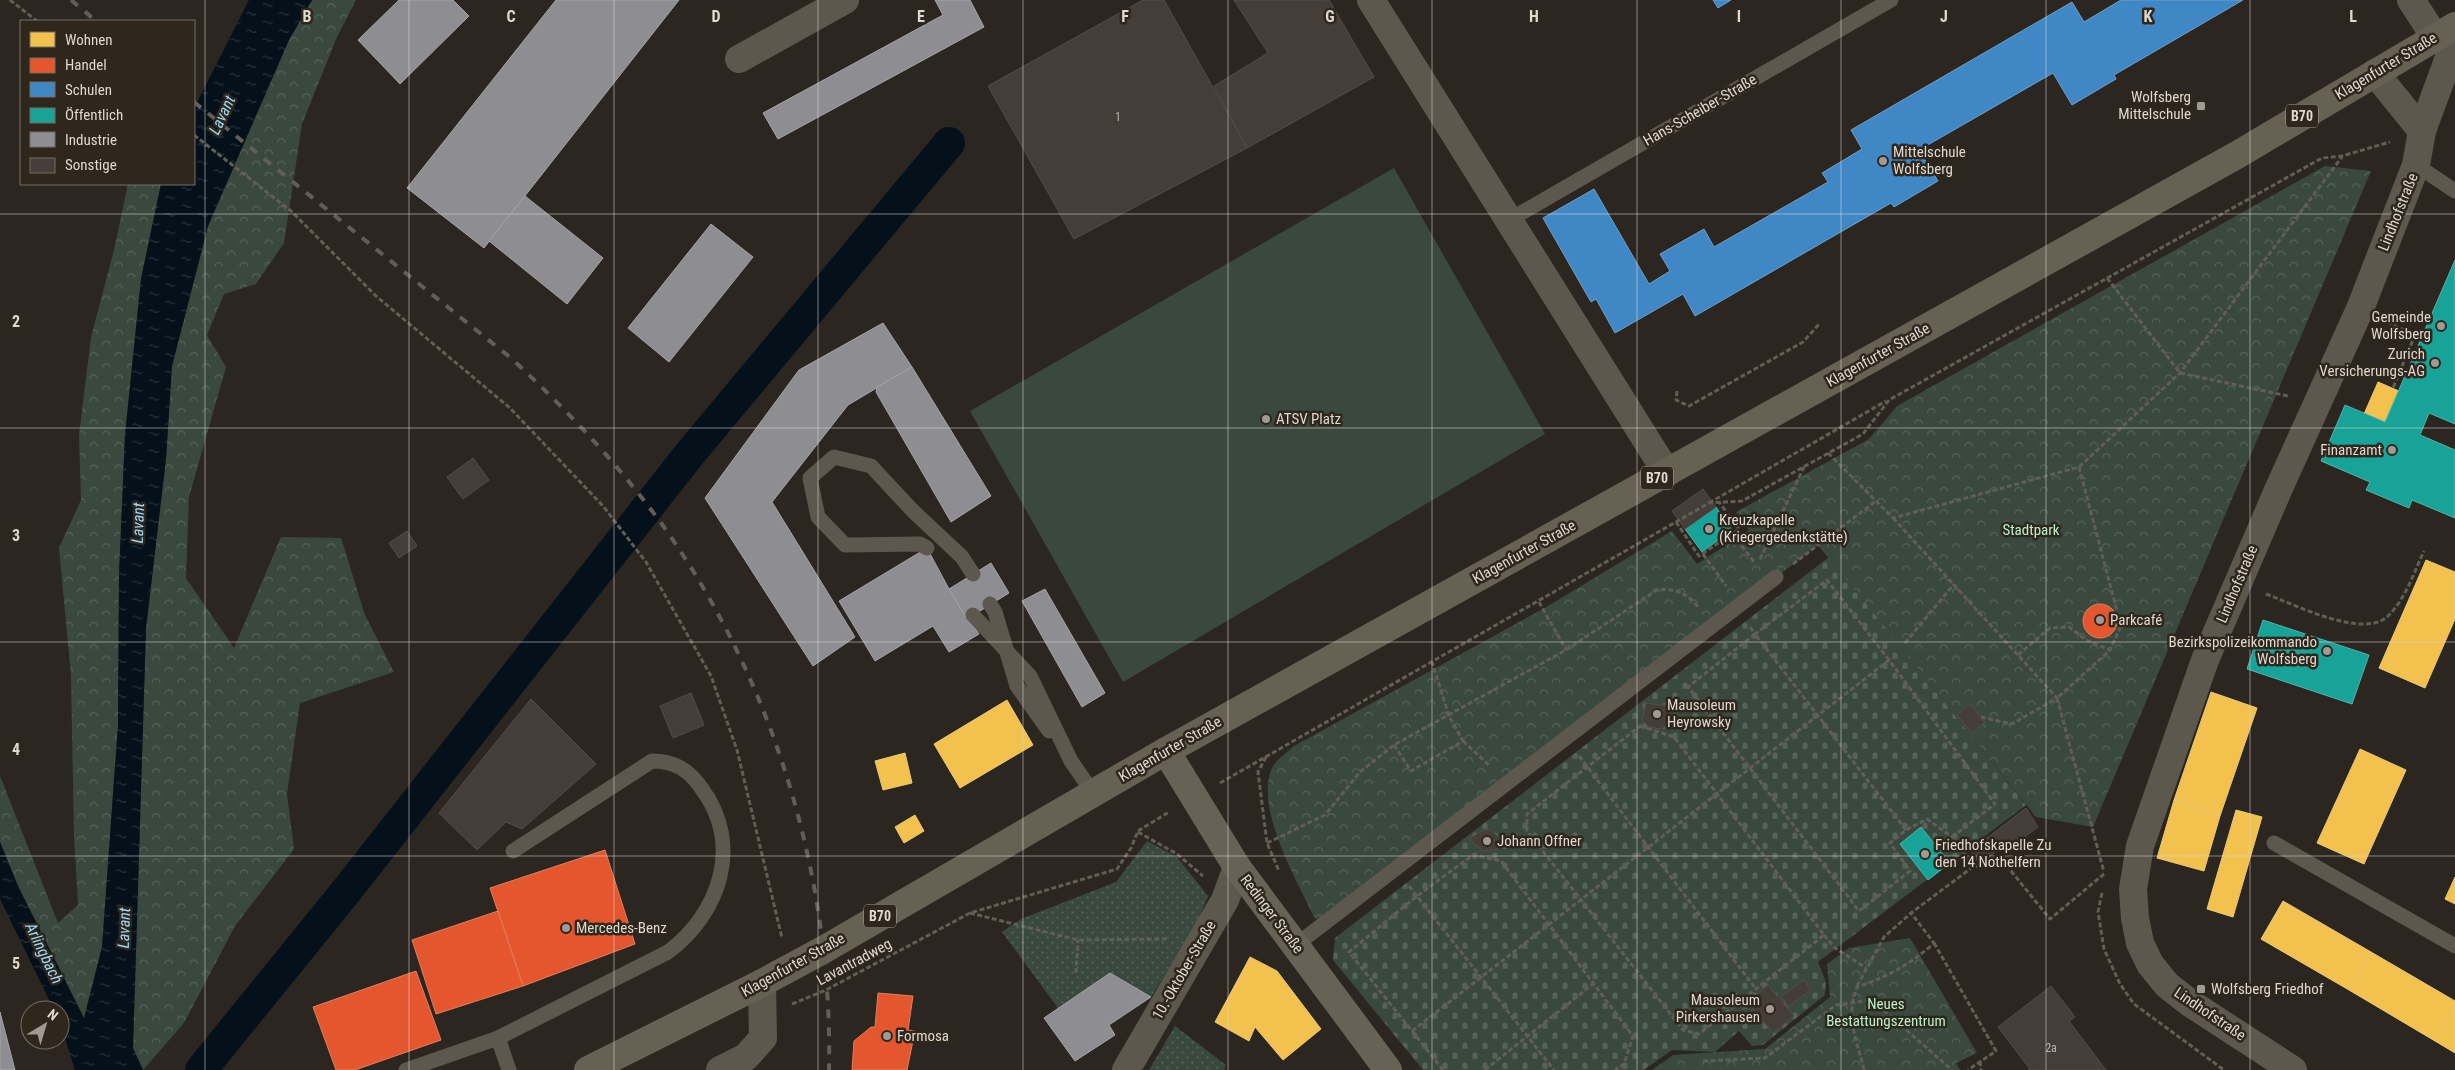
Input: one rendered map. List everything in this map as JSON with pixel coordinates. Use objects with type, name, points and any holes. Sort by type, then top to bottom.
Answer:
[{"type":"main road","name":"Klagenfurter Straße","points":[[588,1070],[796,965],[1166,751],[2237,155],[2376,73],[2448,35]]},
{"type":"main road","name":"Redinger Straße","points":[[1166,751],[1238,867],[1388,1070]]},
{"type":"street","points":[[739,59],[844,0]]},
{"type":"street","points":[[1371,0],[1667,472]]},
{"type":"street","points":[[2412,0],[2448,35]]},
{"type":"street","name":"Lindhofstraße","points":[[2293,1070],[2190,1003],[2166,985],[2146,957],[2140,943],[2135,918],[2133,889],[2140,846],[2205,660],[2360,309],[2416,166],[2422,131],[2448,35]]},
{"type":"street","points":[[2376,73],[2422,131]]},
{"type":"street","name":"10.-Oktober-Straße","points":[[1126,1070],[1201,938],[1225,900],[1238,867]]},
{"type":"street","points":[[720,1070],[746,1057],[763,1038],[762,983]]},
{"type":"lane","name":"Hans-Scheiber-Straße","points":[[1509,220],[1891,0]]},
{"type":"lane","points":[[2416,166],[2455,191]]},
{"type":"lane","points":[[927,548],[920,544],[844,545],[818,517],[810,478],[834,457],[871,466],[913,511],[962,556],[973,574]]},
{"type":"lane","points":[[1296,946],[1776,577]]},
{"type":"lane","points":[[990,604],[995,612],[1007,651]]},
{"type":"lane","points":[[973,615],[1030,676],[1071,761],[1093,793]]},
{"type":"lane","points":[[406,1070],[498,1038],[668,952],[688,937],[704,916],[716,890],[723,862],[723,833],[713,803],[693,776],[669,761],[652,761],[514,852]]},
{"type":"lane","points":[[2274,843],[2455,946]]},
{"type":"lane","points":[[498,1038],[509,1070]]},
{"type":"path","points":[[10,0],[36,20]]},
{"type":"path","points":[[1194,798],[1539,602],[1888,400],[2322,158],[2342,156],[2422,131]]},
{"type":"path","points":[[195,136],[291,211],[376,296],[510,408],[603,506],[646,562],[711,676],[737,750],[779,932],[796,965]]},
{"type":"path","points":[[1893,518],[2079,467],[2180,373],[2342,156]]},
{"type":"path","points":[[2107,278],[2180,373],[2318,403]]},
{"type":"path","points":[[2360,309],[2415,335],[2393,388]]},
{"type":"path","points":[[1677,391],[1676,400],[1689,406],[1803,342],[1820,322]]},
{"type":"path","points":[[1709,503],[1742,501],[1863,434],[1888,400]]},
{"type":"path","points":[[1828,453],[1893,518],[2057,698],[2093,827]]},
{"type":"path","points":[[1732,534],[1757,566],[1804,466]]},
{"type":"path","points":[[1981,717],[2012,724],[2057,698],[2110,650],[2121,626],[2079,467]]},
{"type":"path","points":[[1776,577],[1876,501]]},
{"type":"path","points":[[1676,522],[1699,556],[1739,529],[1719,502]]},
{"type":"path","points":[[2238,582],[2333,620],[2367,625],[2388,617],[2401,600],[2424,551]]},
{"type":"path","points":[[1703,554],[1740,604]]},
{"type":"path","points":[[1952,837],[1995,804],[1889,660],[1827,580],[1688,687],[1859,911],[1910,871],[1890,844],[1906,830],[1927,819],[1952,837],[1974,866]]},
{"type":"path","points":[[1905,643],[1954,584]]},
{"type":"path","points":[[1267,844],[1325,815],[1360,772],[1394,745],[1566,650],[1657,590],[1671,589],[1689,596],[1712,625]]},
{"type":"path","points":[[1539,602],[1566,650]]},
{"type":"path","points":[[2018,655],[2050,628],[2069,627],[2086,640],[2110,650]]},
{"type":"path","points":[[1755,634],[1906,830]]},
{"type":"path","points":[[1412,1031],[1889,660]]},
{"type":"path","points":[[1432,662],[1449,716],[1463,741],[1508,783]]},
{"type":"path","points":[[1824,935],[1699,1034],[1683,1030],[1526,831],[1527,814],[1640,726],[1674,737],[1824,935],[1835,948],[1866,968]]},
{"type":"path","points":[[1394,745],[1411,771],[1463,741]]},
{"type":"path","points":[[1576,752],[1756,989]]},
{"type":"path","name":"Lavantradweg","points":[[762,1017],[826,990],[970,913],[1117,869],[1131,848],[1138,831],[1194,798]]},
{"type":"path","points":[[1443,1070],[1349,952],[1417,896],[1473,855],[1501,861],[1633,1036],[1624,1064],[1626,1070]]},
{"type":"path","points":[[1864,1070],[1852,1022],[1851,1002],[1866,968],[1884,937],[1912,913],[1974,866],[2007,866],[2050,919],[2105,874]]},
{"type":"path","points":[[1406,883],[1554,1070]]},
{"type":"path","points":[[970,913],[1078,940],[1201,938]]},
{"type":"path","points":[[1912,913],[1934,943],[1996,1050],[1968,1070]]},
{"type":"path","points":[[1076,973],[1078,940]]},
{"type":"path","points":[[1857,987],[1887,976],[1920,955],[1934,943]]},
{"type":"path","points":[[1486,1070],[1593,984]]},
{"type":"path","points":[[1703,1061],[1765,1058],[1836,1005],[1872,1000],[1952,1070]]},
{"type":"path","points":[[1980,1061],[1981,1070]]},
{"type":"path","points":[[1615,1070],[1624,1064]]},
{"type":"green space","points":[[312,0],[356,0],[337,37],[302,124],[284,243],[256,284],[224,294],[207,335],[226,367],[189,497],[186,578],[234,648],[281,537],[341,538],[365,615],[394,672],[300,703],[287,794],[294,849],[235,926],[184,1023],[143,1070],[133,1049],[146,628],[166,459],[172,366],[208,226],[289,40]]},
{"type":"green space","name":"Stadtpark","points":[[2325,166],[2371,171],[2093,827],[2036,817],[1818,545],[1324,925],[1314,917],[1280,844],[1269,803],[1268,784],[1272,768],[1294,746],[1548,606],[1672,531],[1697,564],[1749,530],[1736,512],[1869,439],[1897,406]]},
{"type":"green space","points":[[1394,168],[1545,434],[1123,682],[970,411]]},
{"type":"green space","points":[[128,185],[161,185],[141,279],[125,435],[119,575],[118,725],[102,947],[84,1019],[18,886],[0,842],[0,776],[58,923],[78,905],[74,837],[71,676],[59,548],[81,500],[79,435],[91,337],[114,250]]},
{"type":"green space","points":[[1829,557],[2026,805],[1818,962],[1826,982],[1825,995],[1763,1045],[1752,1046],[1739,1031],[1715,1052],[1672,1050],[1644,1070],[1423,1070],[1333,960],[1335,938]]},
{"type":"green space","points":[[1147,841],[1177,857],[1208,896],[1196,926],[1151,997],[1110,973],[1058,1008],[1002,932],[1021,919],[1116,882]]},
{"type":"green space","name":"Neues Bestattungszentrum","points":[[1910,938],[1977,1053],[1956,1063],[1960,1070],[1652,1070],[1673,1055],[1765,1049],[1830,997],[1827,964],[1849,948]]},
{"type":"green space","points":[[1175,1026],[1226,1065],[1224,1070],[1149,1070]]},
{"type":"water","points":[[249,0],[312,0],[289,40],[208,226],[172,366],[166,459],[146,628],[133,1048],[143,1070],[75,1070],[69,1050],[70,1000],[49,1000],[0,899],[0,842],[18,886],[84,1018],[102,947],[118,725],[119,575],[125,435],[141,279],[161,185],[195,185],[195,106]]},
{"type":"building: Wohnen","points":[[2378,382],[2399,391],[2385,422],[2364,414]]},
{"type":"building: Wohnen","points":[[2426,560],[2455,572],[2455,619],[2425,688],[2379,668]]},
{"type":"building: Wohnen","points":[[2211,692],[2257,708],[2220,816],[2174,800]]},
{"type":"building: Wohnen","points":[[1007,700],[1033,745],[960,788],[934,744]]},
{"type":"building: Wohnen","points":[[2360,749],[2406,770],[2364,864],[2317,843]]},
{"type":"building: Wohnen","points":[[905,753],[912,783],[883,790],[875,761]]},
{"type":"building: Wohnen","points":[[2174,800],[2220,816],[2204,871],[2157,858]]},
{"type":"building: Wohnen","points":[[2236,810],[2262,817],[2233,917],[2207,909]]},
{"type":"building: Wohnen","points":[[915,815],[924,831],[904,843],[895,827]]},
{"type":"building: Wohnen","points":[[2455,877],[2455,904],[2445,899]]},
{"type":"building: Wohnen","points":[[2283,901],[2371,952],[2349,990],[2261,939]]},
{"type":"building: Wohnen","points":[[2371,952],[2455,1001],[2455,1006],[2435,1041],[2349,990]]},
{"type":"building: Wohnen","points":[[1250,957],[1277,971],[1321,1029],[1283,1060],[1255,1027],[1249,1041],[1215,1022]]},
{"type":"building: Wohnen","points":[[2455,1006],[2455,1053],[2435,1041]]},
{"type":"building: Handel","name":"Parkcafé","points":[[2100,604],[2112,609],[2117,621],[2112,633],[2100,638],[2088,633],[2083,621],[2088,609]]},
{"type":"building: Handel","name":"Mercedes-Benz","points":[[605,850],[635,944],[523,986],[490,888]]},
{"type":"building: Handel","points":[[498,911],[523,986],[436,1014],[412,940]]},
{"type":"building: Handel","points":[[416,971],[441,1040],[355,1070],[336,1070],[313,1007]]},
{"type":"building: Handel","name":"Formosa","points":[[878,993],[913,996],[908,1030],[915,1031],[907,1070],[852,1070],[854,1041],[871,1027],[875,1027]]},
{"type":"building: Schulen","points":[[1713,0],[1731,0],[1718,8]]},
{"type":"building: Schulen","name":"Mittelschule Wolfsberg","points":[[2121,0],[2243,0],[2114,75],[2116,79],[2072,105],[2053,73],[1919,150],[1938,181],[1894,207],[1891,203],[1695,316],[1683,294],[1615,333],[1596,299],[1591,302],[1543,218],[1594,189],[1649,284],[1670,271],[1660,254],[1704,229],[1714,247],[1828,182],[1822,173],[1862,149],[1851,130],[2072,2],[2084,22]]},
{"type":"building: Öffentlich","name":"Gemeinde Wolfsberg","points":[[2455,260],[2455,424],[2429,413],[2420,435],[2455,450],[2455,518],[2412,500],[2409,508],[2366,490],[2370,482],[2321,461],[2345,405],[2385,422]]},
{"type":"building: Öffentlich","name":"Kreuzkapelle (Kriegergedenkstätte)","points":[[1716,507],[1732,530],[1702,552],[1685,529]]},
{"type":"building: Öffentlich","points":[[2263,620],[2369,655],[2352,704],[2247,669]]},
{"type":"building: Öffentlich","name":"Friedhofskapelle Zu den 14 Nothelfern","points":[[1921,827],[1950,863],[1928,880],[1900,844]]},
{"type":"building: Industrie","points":[[399,0],[453,0],[469,16],[400,84],[358,40]]},
{"type":"building: Industrie","points":[[556,0],[679,0],[484,248],[407,188]]},
{"type":"building: Industrie","points":[[935,0],[970,0],[984,27],[778,139],[763,113],[943,15]]},
{"type":"building: Industrie","points":[[525,196],[603,258],[567,304],[489,241]]},
{"type":"building: Industrie","points":[[711,224],[753,257],[669,362],[628,328]]},
{"type":"building: Industrie","points":[[883,323],[912,367],[848,405],[772,502],[855,637],[813,666],[705,498],[799,370]]},
{"type":"building: Industrie","points":[[912,367],[991,496],[951,522],[876,392],[877,387]]},
{"type":"building: Industrie","points":[[927,548],[949,589],[979,634],[949,652],[933,626],[875,661],[839,601]]},
{"type":"building: Industrie","points":[[991,563],[1009,593],[967,619],[949,589]]},
{"type":"building: Industrie","points":[[1045,589],[1105,693],[1082,707],[1022,601]]},
{"type":"building: Industrie","points":[[1110,973],[1151,997],[1109,1025],[1115,1035],[1075,1061],[1044,1018]]},
{"type":"building: Industrie","points":[[0,1012],[15,1070],[0,1070]]},
{"type":"building: Sonstige","points":[[1143,0],[1164,0],[1247,148],[1074,239],[988,86]]},
{"type":"building: Sonstige","points":[[1234,0],[1329,0],[1374,77],[1247,148],[1214,86],[1268,53]]},
{"type":"building: Sonstige","points":[[473,458],[489,480],[463,499],[447,477]]},
{"type":"building: Sonstige","points":[[1703,489],[1716,507],[1685,529],[1672,511]]},
{"type":"building: Sonstige","points":[[407,531],[417,546],[399,558],[389,543]]},
{"type":"building: Sonstige","points":[[691,693],[704,725],[673,738],[660,706]]},
{"type":"building: Sonstige","points":[[531,699],[596,764],[522,829],[506,822],[477,850],[439,813]]},
{"type":"building: Sonstige","name":"Mausoleum Heyrowsky","points":[[1646,703],[1671,706],[1669,725],[1660,729],[1650,727],[1642,721]]},
{"type":"building: Sonstige","points":[[1970,704],[1985,722],[1972,733],[1957,715]]},
{"type":"building: Sonstige","points":[[2026,808],[2038,827],[2015,844],[2011,840],[1980,864],[1970,851]]},
{"type":"building: Sonstige","name":"Johann Offner","points":[[1483,830],[1491,830],[1504,843],[1497,849],[1483,851],[1469,839]]},
{"type":"building: Sonstige","points":[[1804,980],[1811,990],[1788,1007],[1781,996]]},
{"type":"building: Sonstige","name":"Mausoleum Pirkershausen","points":[[1768,985],[1794,1016],[1773,1033],[1747,1002]]},
{"type":"building: Sonstige","points":[[2051,986],[2075,1017],[2069,1021],[2106,1070],[2028,1070],[2030,1069],[1998,1027]]},
{"type":"waterway","points":[[201,1070],[347,890],[688,456],[949,143]]},
{"type":"railway","points":[[71,0],[95,20]]},
{"type":"railway","points":[[195,103],[512,359],[532,378],[572,417],[627,479],[661,523],[701,584],[735,648],[765,714],[789,783],[807,854],[820,926],[828,998],[829,1070]]},
{"type":"place","name":"Wolfsberg Mittelschule","points":[[2201,106]]},
{"type":"place","name":"Mittelschule Wolfsberg","points":[[1883,161]]},
{"type":"place","name":"Gemeinde Wolfsberg","points":[[2441,326]]},
{"type":"place","name":"Zurich Versicherungs-AG","points":[[2435,363]]},
{"type":"place","name":"ATSV Platz","points":[[1266,419]]},
{"type":"place","name":"Finanzamt","points":[[2392,450]]},
{"type":"place","name":"Kreuzkapelle (Kriegergedenkstätte)","points":[[1709,529]]},
{"type":"place","name":"Parkcafé","points":[[2100,620]]},
{"type":"place","name":"Bezirkspolizeikommando Wolfsberg","points":[[2327,651]]},
{"type":"place","name":"Mausoleum Heyrowsky","points":[[1657,714]]},
{"type":"place","name":"Johann Offner","points":[[1487,841]]},
{"type":"place","name":"Friedhofskapelle Zu den 14 Nothelfern","points":[[1925,854]]},
{"type":"place","name":"Mercedes-Benz","points":[[566,928]]},
{"type":"place","name":"Wolfsberg Friedhof","points":[[2201,989]]},
{"type":"place","name":"Mausoleum Pirkershausen","points":[[1770,1009]]},
{"type":"place","name":"Formosa","points":[[887,1036]]},
{"type":"water label","name":"Lavant","points":[[222,115]]},
{"type":"water label","name":"Lavant","points":[[138,523]]},
{"type":"water label","name":"Lavant","points":[[124,928]]},
{"type":"water label","name":"Arlingbach","points":[[44,953]]}]
